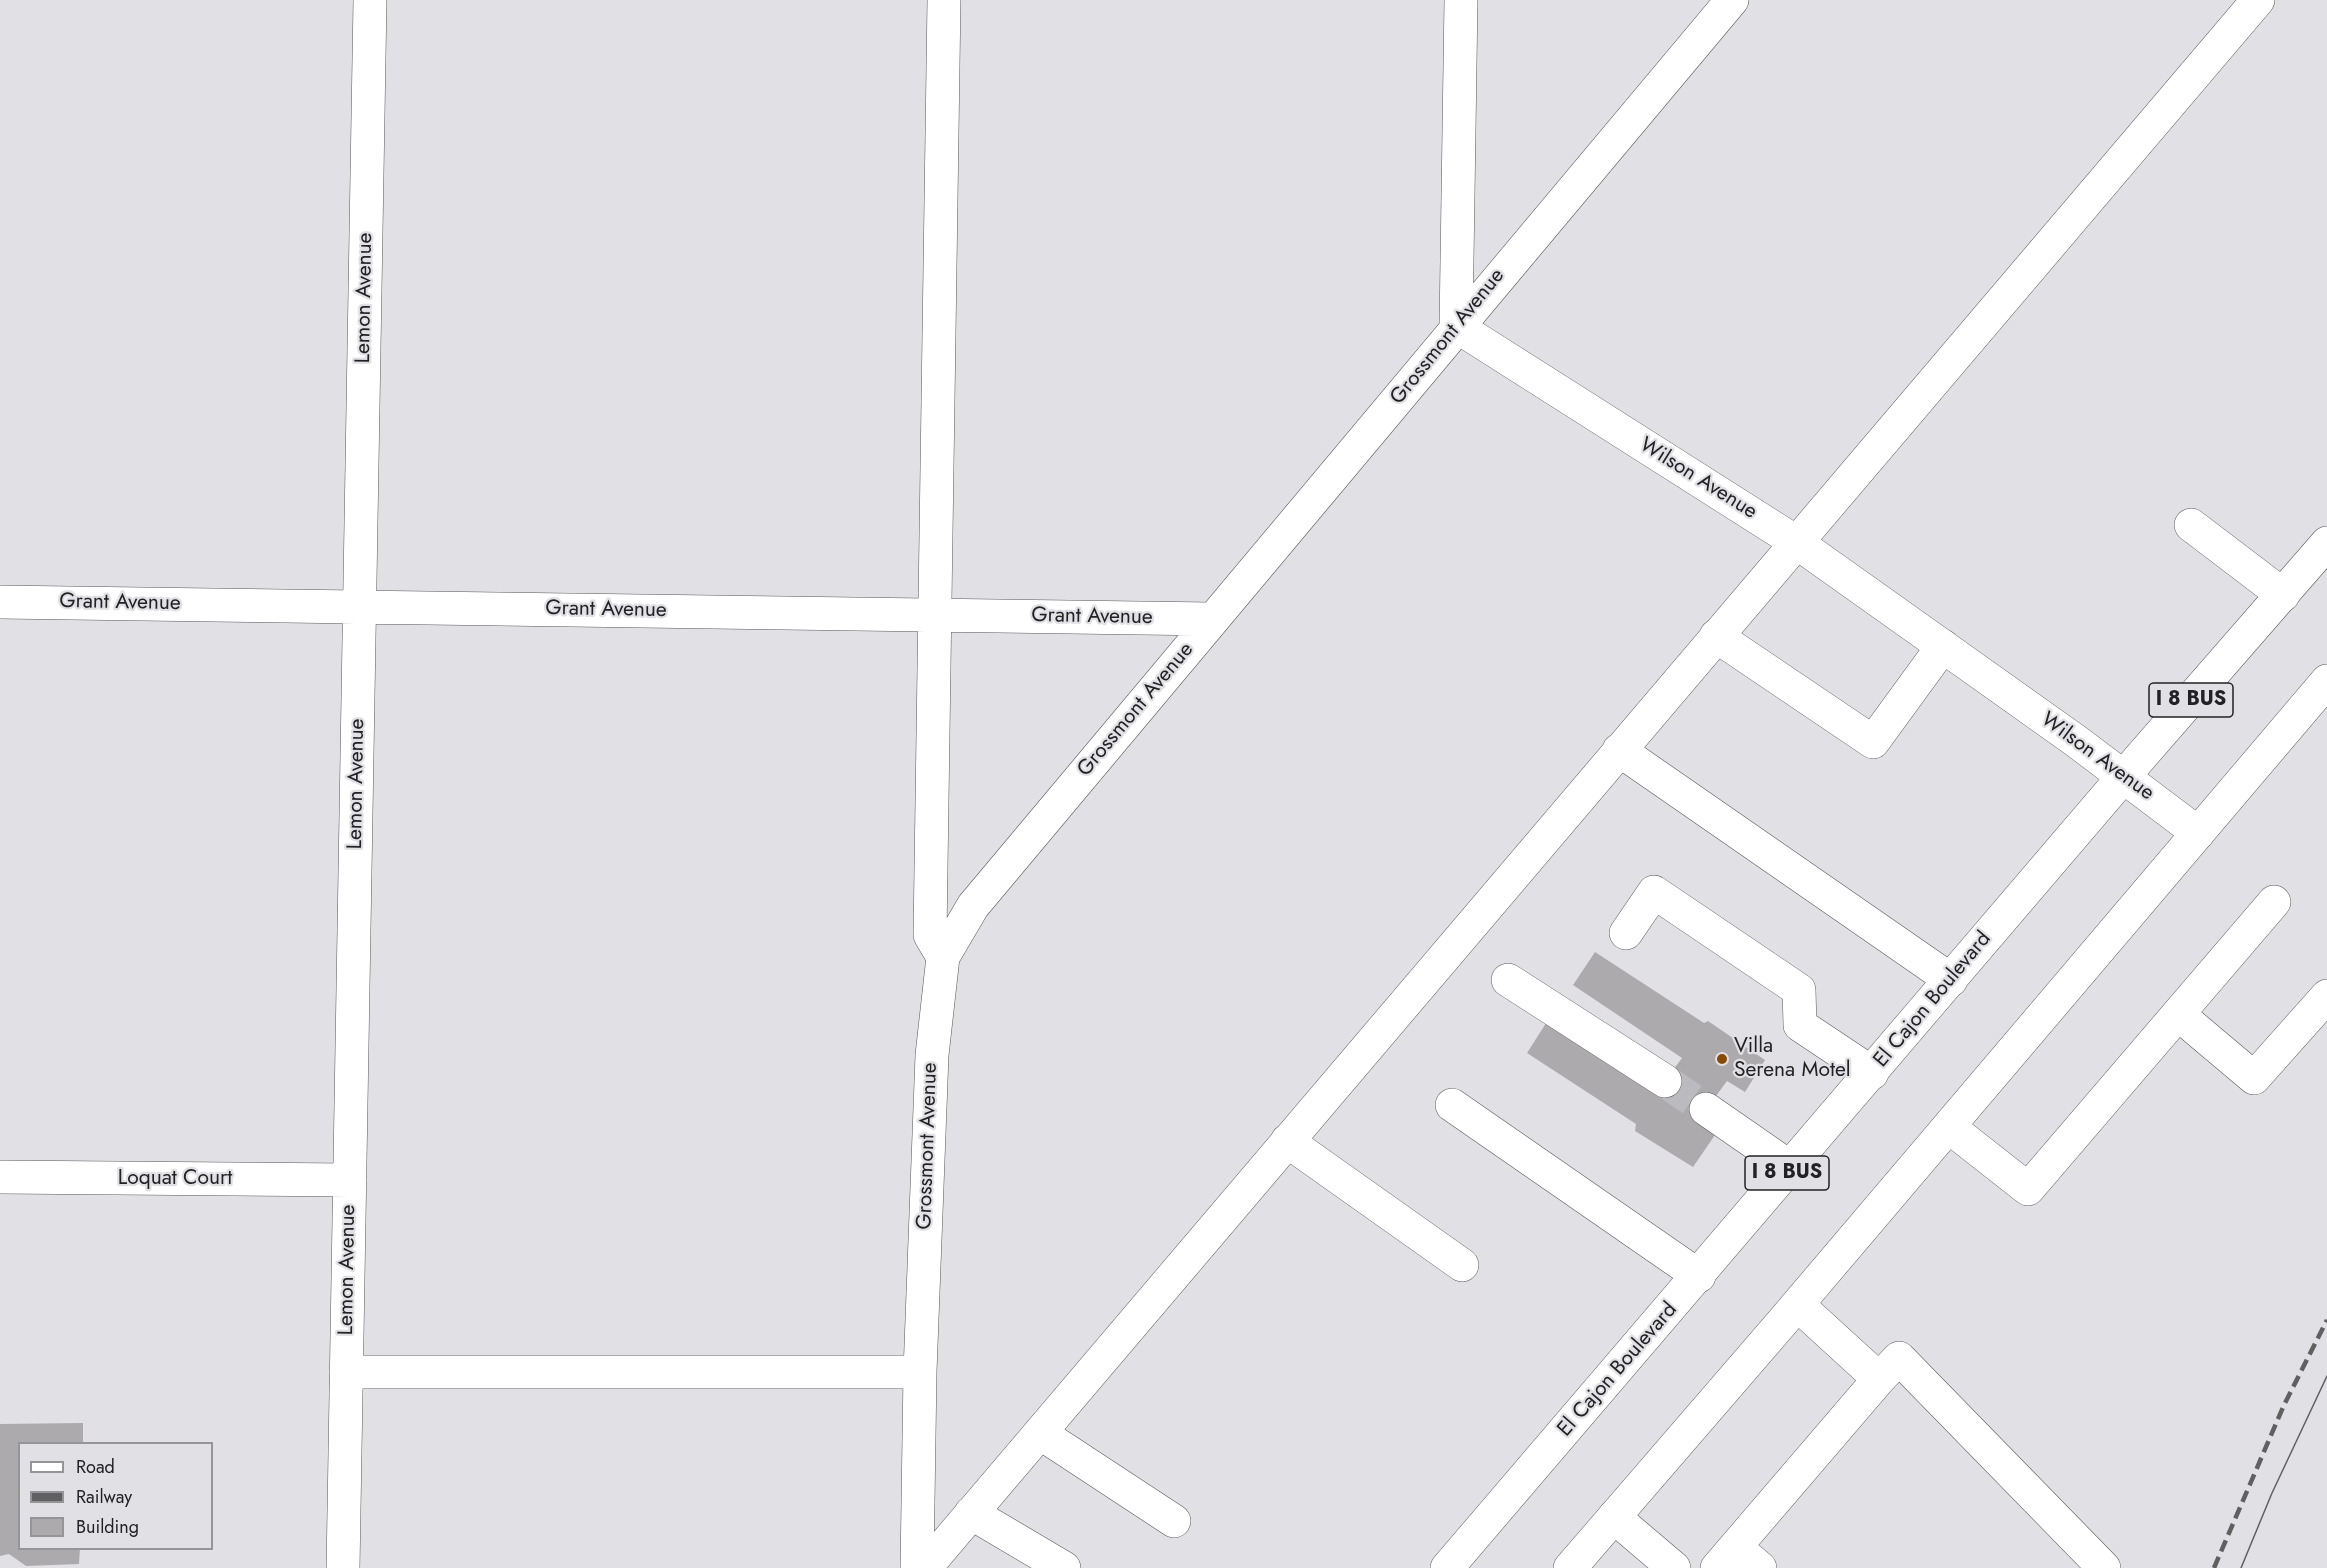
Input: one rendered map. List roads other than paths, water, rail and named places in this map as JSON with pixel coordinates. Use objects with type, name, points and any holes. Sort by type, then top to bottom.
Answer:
[{"type":"street","name":"Lemon Avenue","points":[[343,1568],[370,0]]},
{"type":"street","points":[[944,0],[930,935],[944,957]]},
{"type":"street","points":[[1456,326],[1461,0]]},
{"type":"street","name":"Grossmont Avenue","points":[[917,1568],[920,1372],[932,1055],[944,957],[973,906],[1212,619],[1337,474],[1456,326],[1732,0]]},
{"type":"street","points":[[925,1568],[2258,0]]},
{"type":"street","name":"Wilson Avenue","points":[[1456,326],[1796,542],[2124,776],[2198,833]]},
{"type":"street","points":[[2191,525],[2283,595]]},
{"type":"street","name":"El Cajon Boulevard","points":[[1447,1568],[1699,1276],[2124,776],[2327,543]]},
{"type":"street","name":"Grant Avenue","points":[[0,602],[1212,619]]},
{"type":"street","points":[[1716,636],[1873,742],[1943,646]]},
{"type":"street","points":[[1570,1568],[1798,1305],[2327,681]]},
{"type":"street","points":[[1619,750],[1951,980]]},
{"type":"street","points":[[1626,933],[1654,892],[1799,990],[1800,1025],[1872,1073]]},
{"type":"street","points":[[1948,1127],[2028,1189],[2274,902]]},
{"type":"street","points":[[1508,980],[1665,1081]]},
{"type":"street","points":[[2178,1014],[2254,1078],[2327,996]]},
{"type":"street","points":[[1452,1105],[1699,1276]]},
{"type":"street","points":[[1706,1109],[1791,1168]]},
{"type":"street","points":[[1287,1141],[1462,1265]]},
{"type":"street","name":"Loquat Court","points":[[0,1177],[350,1180]]},
{"type":"street","points":[[1798,1305],[1879,1379]]},
{"type":"street","points":[[1760,1568],[1726,1557],[1899,1358],[2104,1568]]},
{"type":"street","points":[[346,1372],[920,1372]]},
{"type":"street","points":[[1040,1433],[1174,1521]]},
{"type":"street","points":[[971,1513],[1064,1568]]},
{"type":"street","points":[[1614,1517],[1674,1568]]},
{"type":"tunnel","points":[[1665,1081],[1706,1109]]},
{"type":"tram line","points":[[2241,1568],[2272,1493],[2327,1376]]},
{"type":"railway","points":[[2214,1568],[2284,1405],[2327,1320]]},
{"type":"place","name":"Villa Serena Motel","points":[[1722,1059]]}]
